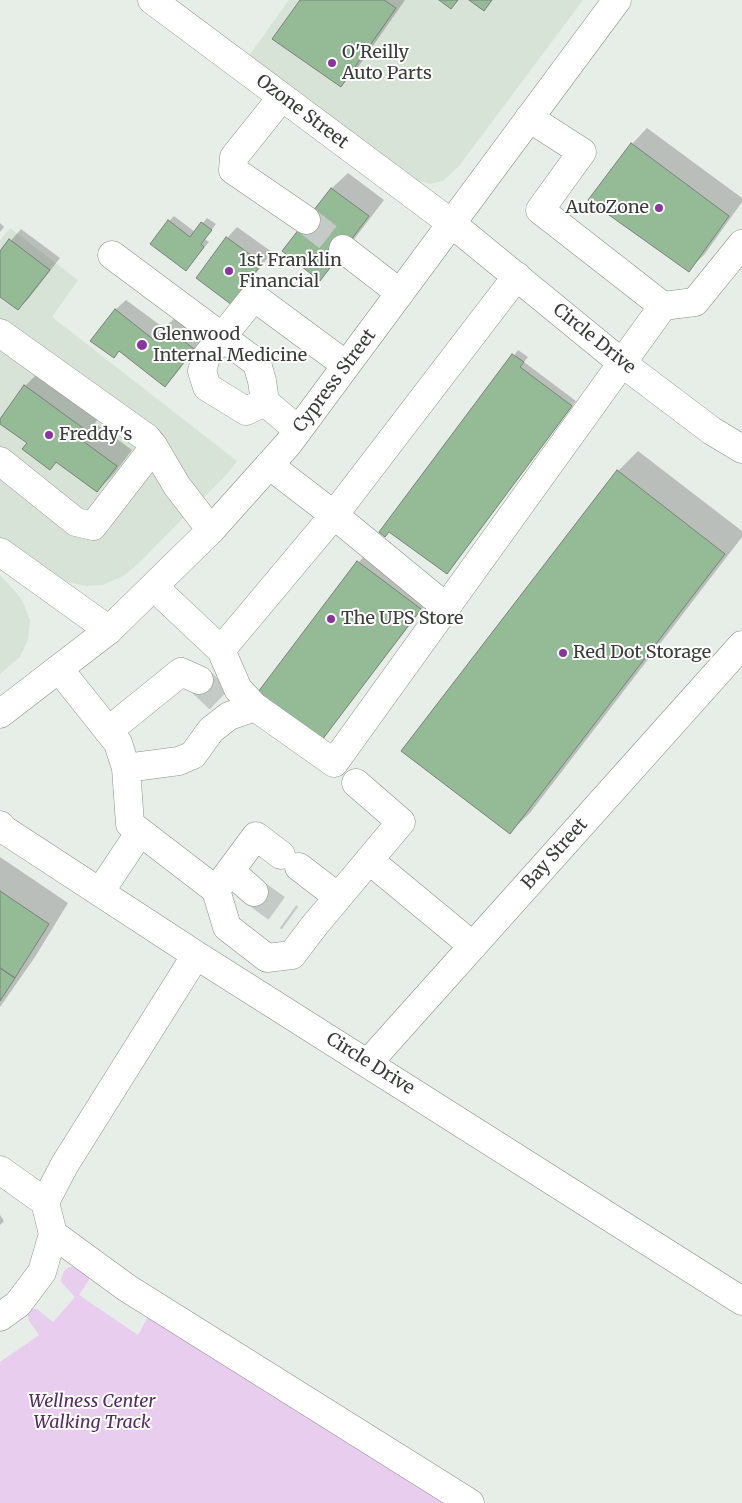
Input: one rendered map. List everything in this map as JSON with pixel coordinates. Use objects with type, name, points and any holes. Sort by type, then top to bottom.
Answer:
[{"type":"street","name":"Ozone Street","points":[[152,0],[451,223]]},
{"type":"street","name":"Cypress Street","points":[[0,714],[109,630],[154,588],[269,465],[298,430],[617,0]]},
{"type":"street","points":[[282,97],[234,157],[233,170],[298,215]]},
{"type":"street","points":[[529,118],[582,152],[540,210],[663,306],[695,302],[742,244]]},
{"type":"street","name":"Circle Drive","points":[[451,223],[622,363],[712,431],[742,449]]},
{"type":"street","points":[[343,249],[400,293]]},
{"type":"street","points":[[112,255],[257,363],[265,402],[298,430]]},
{"type":"street","points":[[222,650],[334,515],[517,276]]},
{"type":"street","points":[[265,402],[246,411],[207,387],[202,371],[206,357],[254,297],[346,365]]},
{"type":"street","points":[[154,588],[222,650],[238,689],[255,707],[334,763],[663,306]]},
{"type":"street","points":[[0,333],[147,438],[177,486],[210,530]]},
{"type":"street","points":[[0,461],[76,522],[92,526],[154,447]]},
{"type":"street","points":[[269,465],[334,515],[447,608]]},
{"type":"street","points":[[0,552],[109,630]]},
{"type":"street","name":"Bay Street","points":[[368,1063],[742,645]]},
{"type":"street","points":[[58,669],[118,744],[126,768],[130,824],[140,832],[223,881],[254,892]]},
{"type":"street","points":[[108,731],[181,672],[199,680]]},
{"type":"street","points":[[126,768],[179,761],[193,755],[224,708],[255,707]]},
{"type":"street","points":[[338,897],[256,836],[223,881],[227,926],[267,958],[292,955],[300,925],[338,897],[402,822],[356,784]]},
{"type":"street","name":"Circle Drive","points":[[0,825],[3,829],[196,955],[742,1301]]},
{"type":"street","points":[[100,892],[140,832]]},
{"type":"street","points":[[369,860],[473,946]]},
{"type":"street","points":[[228,975],[247,942]]},
{"type":"street","points":[[45,1202],[65,1164],[196,955]]},
{"type":"street","points":[[0,1170],[45,1202],[53,1234],[42,1272],[18,1304],[0,1317]]},
{"type":"street","points":[[53,1234],[127,1288],[470,1503]]},
{"type":"shaded area","points":[[289,0],[583,0],[459,166],[443,181],[430,184],[413,179],[246,60]]},
{"type":"shaded area","points":[[10,228],[78,280],[52,317],[237,461],[227,474],[141,561],[125,575],[103,585],[86,586],[64,581],[0,538],[0,240]]},
{"type":"shaded area","points":[[0,575],[21,598],[30,620],[28,640],[20,657],[0,674]]},
{"type":"green space","name":"Wellness Center Walking Track","points":[[69,1267],[74,1267],[89,1276],[89,1280],[79,1295],[138,1335],[149,1315],[455,1503],[0,1503],[0,1362],[39,1335],[29,1321],[28,1315],[31,1309],[37,1309],[53,1322],[75,1297],[61,1280],[64,1271]]},
{"type":"building","name":"O'Reilly Auto Parts","points":[[300,0],[384,0],[396,8],[341,87],[272,39]]},
{"type":"building","points":[[439,0],[458,0],[451,9]]},
{"type":"building","points":[[469,0],[492,0],[484,11]]},
{"type":"building","name":"AutoZone","points":[[631,143],[729,216],[689,272],[588,200]]},
{"type":"building","points":[[331,188],[369,216],[320,281],[282,251]]},
{"type":"building","points":[[168,220],[190,237],[201,222],[212,230],[201,244],[204,247],[186,271],[150,244]]},
{"type":"building","name":"1st Franklin Financial","points":[[226,237],[262,263],[232,305],[196,278]]},
{"type":"building","points":[[9,239],[50,270],[18,310],[0,297],[0,251]]},
{"type":"building","name":"Glenwood Internal Medicine","points":[[115,309],[154,340],[165,326],[194,349],[165,387],[119,351],[114,358],[90,341]]},
{"type":"building","points":[[512,354],[524,362],[520,367],[572,406],[447,574],[389,532],[385,537],[379,532]]},
{"type":"building","name":"Freddy's","points":[[24,385],[87,431],[80,439],[117,466],[97,492],[56,462],[50,470],[22,449],[27,443],[0,424],[0,419]]},
{"type":"building","name":"Red Dot Storage","points":[[617,470],[725,554],[510,834],[401,751]]},
{"type":"building","points":[[357,561],[421,609],[322,740],[258,692]]},
{"type":"building","points":[[0,891],[49,924],[15,978],[0,968]]},
{"type":"building","points":[[0,968],[15,978],[0,1001]]},
{"type":"tunnel","points":[[306,220],[343,249]]},
{"type":"tunnel","points":[[199,680],[220,700]]},
{"type":"tunnel","points":[[254,892],[290,918]]},
{"type":"place","name":"O'Reilly Auto Parts","points":[[332,63]]},
{"type":"place","name":"AutoZone","points":[[659,208]]},
{"type":"place","name":"1st Franklin Financial","points":[[229,271]]},
{"type":"place","name":"Glenwood Internal Medicine","points":[[142,345]]},
{"type":"place","name":"Freddy's","points":[[49,435]]},
{"type":"place","name":"The UPS Store","points":[[331,619]]},
{"type":"place","name":"Red Dot Storage","points":[[563,653]]}]
